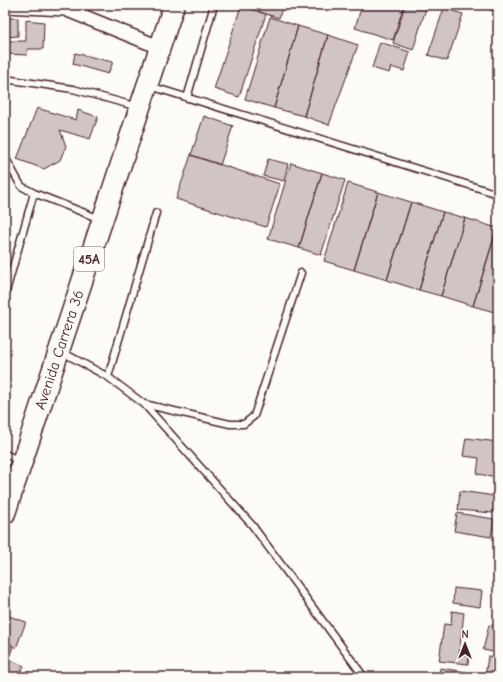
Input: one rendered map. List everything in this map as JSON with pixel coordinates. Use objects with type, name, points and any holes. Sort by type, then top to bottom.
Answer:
[{"type":"main road","name":"Avenida Carrera 36","points":[[5,513],[13,458],[58,351],[174,5]]},
{"type":"street","points":[[5,6],[65,9],[160,47]]},
{"type":"lane","points":[[188,98],[214,5]]},
{"type":"lane","points":[[488,5],[498,8]]},
{"type":"lane","points":[[5,79],[73,89],[140,107]]},
{"type":"lane","points":[[147,85],[498,194]]},
{"type":"lane","points":[[5,158],[21,186],[34,193],[102,219]]},
{"type":"lane","points":[[5,295],[34,193]]},
{"type":"lane","points":[[108,377],[156,213]]},
{"type":"lane","points":[[144,404],[230,424],[244,424],[254,416],[301,273]]},
{"type":"lane","points":[[58,351],[108,377],[144,404],[252,526],[364,677]]},
{"type":"building","points":[[261,5],[283,5],[279,18],[259,12]]},
{"type":"building","points":[[362,5],[404,5],[393,40],[355,28]]},
{"type":"building","points":[[405,5],[427,5],[413,50],[393,43]]},
{"type":"building","points":[[241,6],[266,14],[239,97],[214,89]]},
{"type":"building","points":[[444,8],[463,14],[447,61],[428,55]]},
{"type":"building","points":[[270,17],[298,26],[274,108],[245,99]]},
{"type":"building","points":[[5,18],[18,18],[18,36],[6,37]]},
{"type":"building","points":[[26,20],[44,22],[43,49],[28,49],[27,55],[5,54],[5,41],[26,41]]},
{"type":"building","points":[[298,26],[328,35],[304,116],[274,108]]},
{"type":"building","points":[[328,35],[358,45],[329,125],[304,116]]},
{"type":"building","points":[[380,42],[410,52],[404,71],[391,67],[389,73],[372,68]]},
{"type":"building","points":[[75,53],[113,62],[108,74],[73,64]]},
{"type":"building","points":[[37,108],[76,120],[78,110],[98,117],[90,139],[60,130],[66,146],[60,160],[44,169],[17,159]]},
{"type":"building","points":[[204,116],[233,126],[220,165],[191,155]]},
{"type":"building","points":[[191,155],[280,184],[266,227],[176,199]]},
{"type":"building","points":[[268,159],[288,164],[284,181],[263,176]]},
{"type":"building","points":[[291,163],[322,173],[299,248],[268,239]]},
{"type":"building","points":[[322,173],[345,180],[321,255],[299,248]]},
{"type":"building","points":[[348,183],[378,192],[354,270],[324,261]]},
{"type":"building","points":[[378,192],[411,202],[387,280],[354,270]]},
{"type":"building","points":[[411,202],[443,212],[419,290],[387,280]]},
{"type":"building","points":[[443,212],[465,218],[441,296],[419,290]]},
{"type":"building","points":[[465,218],[497,228],[473,306],[441,296]]},
{"type":"building","points":[[498,228],[498,313],[473,306]]},
{"type":"building","points":[[466,438],[498,442],[498,477],[477,474],[479,458],[463,456]]},
{"type":"building","points":[[460,491],[495,496],[493,513],[458,510]]},
{"type":"building","points":[[457,513],[494,519],[491,537],[454,531]]},
{"type":"building","points":[[498,525],[498,537],[496,536]]},
{"type":"building","points":[[454,588],[482,591],[480,607],[453,603]]},
{"type":"building","points":[[452,611],[464,613],[459,654],[469,655],[468,664],[439,661],[444,624],[451,625]]},
{"type":"building","points":[[6,615],[26,622],[16,648],[5,639]]},
{"type":"building","points":[[489,625],[498,627],[498,653],[483,650]]},
{"type":"building","points":[[5,643],[13,647],[5,666]]},
{"type":"building","points":[[488,656],[498,657],[498,677],[485,677]]},
{"type":"building","points":[[11,660],[24,666],[18,677],[5,677],[5,671]]},
{"type":"building","points":[[440,668],[467,672],[466,677],[439,677]]},
{"type":"building","points":[[26,671],[37,677],[22,677]]}]
